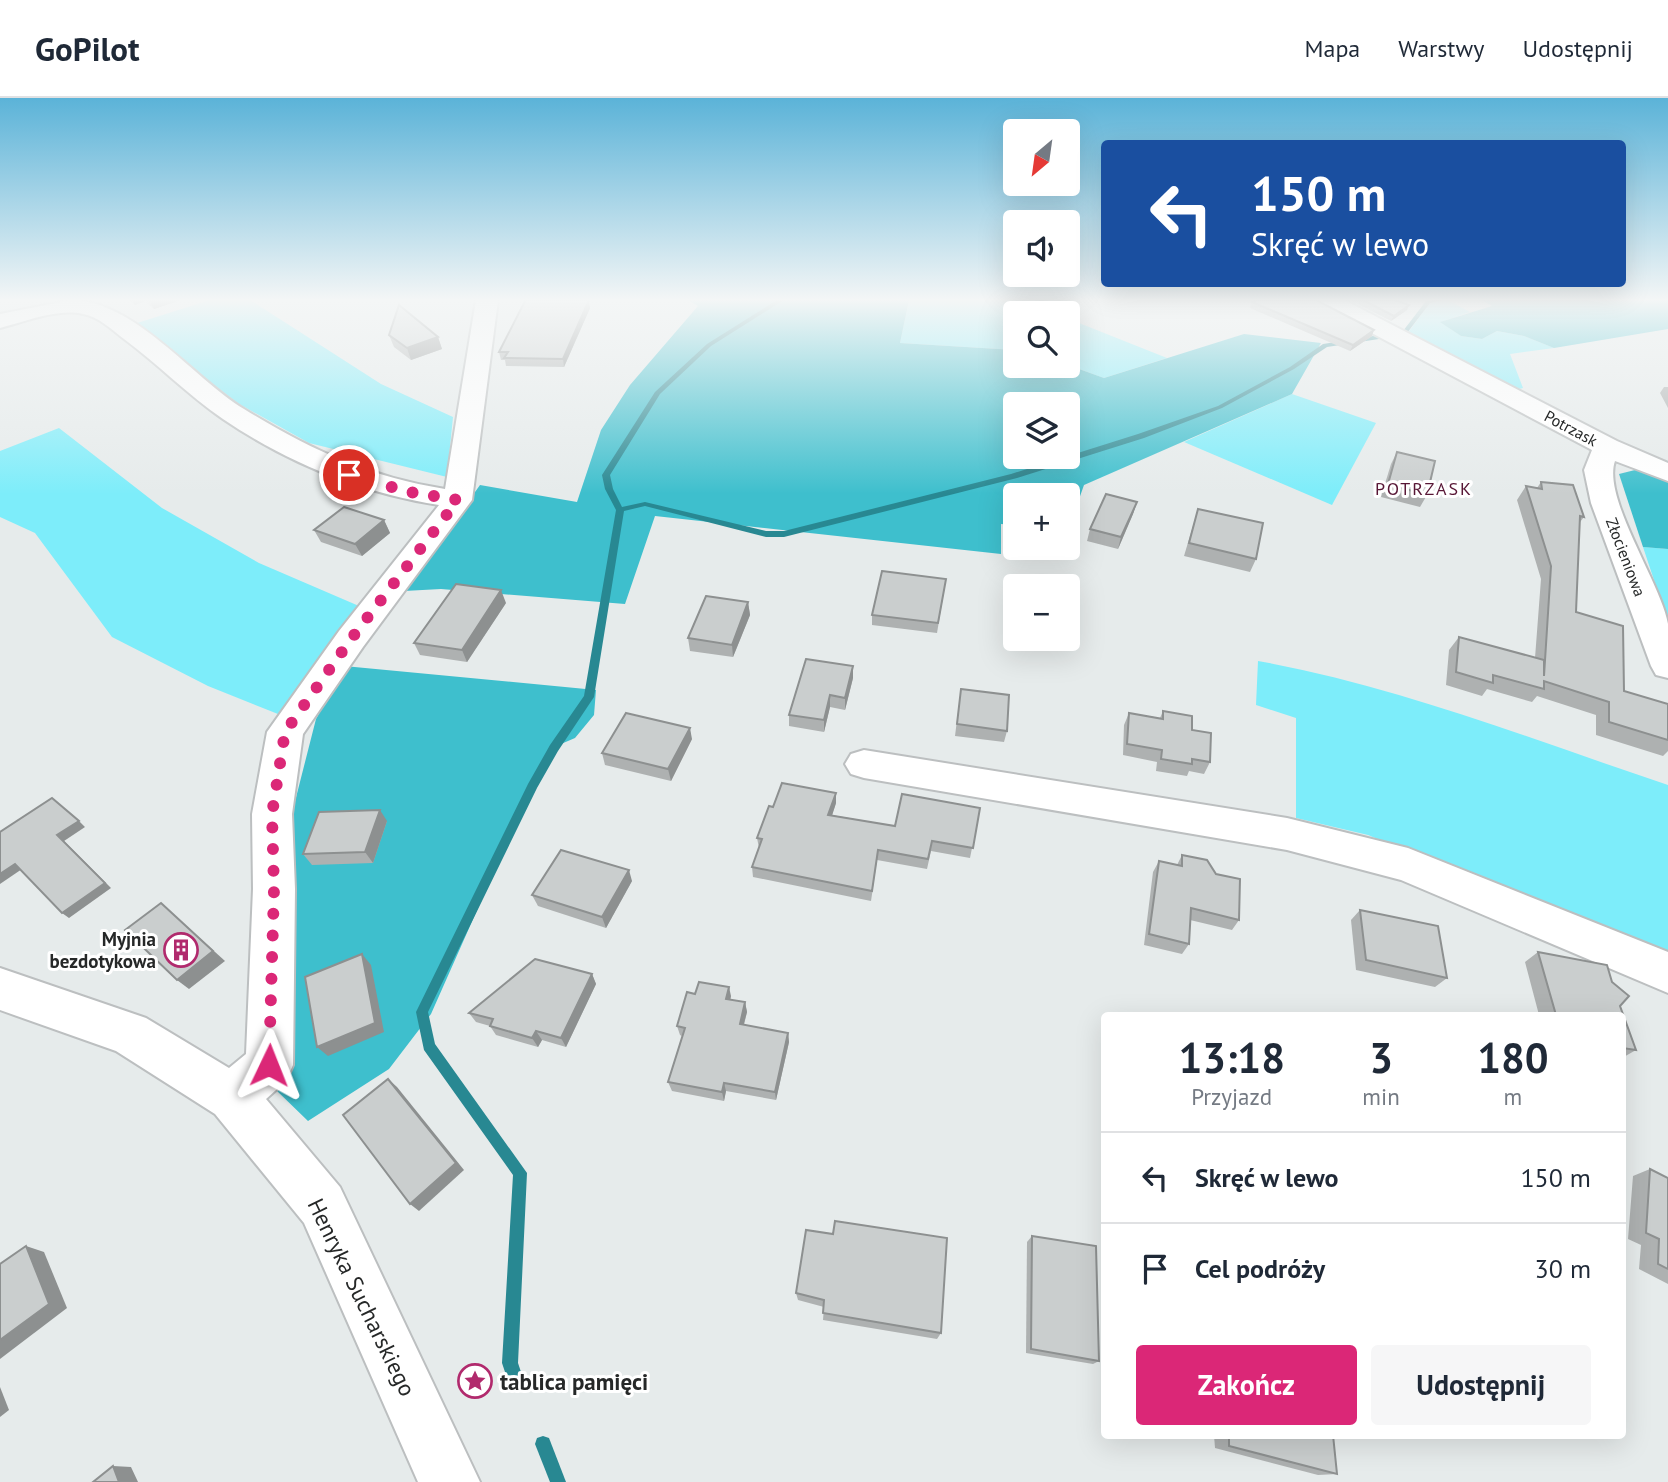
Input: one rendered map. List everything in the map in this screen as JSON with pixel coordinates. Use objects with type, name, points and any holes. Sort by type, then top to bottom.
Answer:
[{"type":"street","points":[[173,365],[232,413],[349,475],[409,492],[458,500]]},
{"type":"street","points":[[232,1097],[269,1065],[274,889],[272,814],[285,732],[351,639],[458,500],[478,365]]},
{"type":"street","name":"Potrzask","points":[[1450,365],[1607,447],[1668,473]]},
{"type":"street","name":"Złocieniowa","points":[[1607,447],[1598,470],[1605,503],[1668,666]]},
{"type":"street","points":[[864,764],[1287,834],[1408,865],[1668,973]]},
{"type":"street","name":"Henryka Sucharskiego","points":[[0,989],[130,1034],[232,1097],[322,1205],[449,1482]]},
{"type":"shaded area","points":[[187,365],[351,365],[381,384],[453,417],[447,477],[309,443],[239,404]]},
{"type":"shaded area","points":[[648,365],[1003,365],[1003,378],[1080,378],[1080,369],[1104,378],[1147,365],[1309,365],[1292,394],[1084,485],[1080,496],[1080,483],[1003,483],[1001,554],[655,516],[625,604],[441,589],[404,591],[480,485],[577,502],[601,430],[630,385]]},
{"type":"shaded area","points":[[1080,365],[1146,365],[1104,378],[1080,369]]},
{"type":"shaded area","points":[[1463,365],[1514,365],[1523,388],[1511,391]]},
{"type":"shaded area","points":[[1292,394],[1376,423],[1332,505],[1184,442]]},
{"type":"shaded area","points":[[59,428],[162,508],[259,563],[359,606],[278,714],[208,686],[112,637],[35,533],[0,517],[0,451]]},
{"type":"shaded area","points":[[1639,469],[1668,481],[1668,549],[1643,547],[1619,474]]},
{"type":"shaded area","points":[[1643,547],[1668,549],[1668,622]]},
{"type":"shaded area","points":[[1258,661],[1414,699],[1668,785],[1668,960],[1368,835],[1296,818],[1296,718],[1256,705]]},
{"type":"shaded area","points":[[344,666],[596,690],[594,715],[575,738],[561,744],[517,820],[431,1014],[389,1069],[308,1121],[276,1090],[289,825],[316,719]]},
{"type":"building","points":[[1397,452],[1435,461],[1427,495],[1388,484]]},
{"type":"building","points":[[1541,482],[1573,485],[1584,517],[1580,516],[1576,612],[1623,626],[1624,691],[1668,704],[1668,740],[1609,722],[1609,702],[1544,681],[1544,689],[1493,675],[1493,683],[1456,672],[1459,637],[1544,660],[1544,676],[1551,566],[1526,486],[1542,489]]},
{"type":"building","points":[[1106,494],[1137,502],[1121,537],[1090,529]]},
{"type":"building","points":[[344,507],[384,520],[355,544],[314,530]]},
{"type":"building","points":[[1198,509],[1263,523],[1256,559],[1189,543]]},
{"type":"building","points":[[882,571],[946,579],[938,623],[872,615]]},
{"type":"building","points":[[456,584],[501,590],[462,650],[414,643]]},
{"type":"building","points":[[706,596],[748,602],[732,645],[688,638]]},
{"type":"building","points":[[806,659],[853,666],[845,698],[830,695],[824,720],[789,715]]},
{"type":"building","points":[[961,689],[1009,695],[1007,731],[957,724]]},
{"type":"building","points":[[1163,711],[1192,716],[1192,730],[1211,733],[1210,762],[1192,759],[1192,764],[1161,759],[1162,750],[1127,744],[1129,713],[1163,719]]},
{"type":"building","points":[[626,713],[690,728],[668,769],[602,753]]},
{"type":"building","points":[[782,783],[836,793],[828,815],[895,826],[902,794],[980,808],[973,848],[932,841],[928,859],[878,850],[872,891],[752,867],[762,839],[757,838],[769,806],[773,807]]},
{"type":"building","points":[[52,798],[79,821],[57,835],[105,883],[62,913],[15,864],[0,874],[0,832]]},
{"type":"building","points":[[380,810],[365,852],[303,854],[319,812]]},
{"type":"building","points":[[561,850],[629,870],[602,917],[532,895]]},
{"type":"building","points":[[1182,855],[1207,860],[1216,874],[1240,879],[1239,920],[1191,908],[1189,944],[1149,934],[1159,861],[1182,866]]},
{"type":"building","name":"Myjnia bezdotykowa","points":[[161,903],[213,951],[177,980],[125,930]]},
{"type":"building","points":[[1360,910],[1438,926],[1447,978],[1366,960]]},
{"type":"building","points":[[1538,952],[1607,965],[1612,982],[1629,996],[1620,1006],[1622,1012],[1555,1012]]},
{"type":"building","points":[[362,954],[375,1023],[317,1047],[305,977]]},
{"type":"building","points":[[535,959],[592,974],[561,1038],[536,1031],[532,1038],[490,1026],[493,1019],[469,1013]]},
{"type":"building","points":[[699,982],[729,987],[726,999],[745,1002],[740,1024],[788,1033],[775,1092],[724,1083],[722,1092],[668,1082],[685,1028],[677,1026],[687,992],[695,994]]},
{"type":"building","points":[[1626,1022],[1636,1050],[1626,1049]]},
{"type":"building","points":[[388,1079],[456,1163],[410,1204],[343,1115]]},
{"type":"building","points":[[1650,1169],[1668,1178],[1668,1269],[1658,1264],[1659,1239],[1646,1233]]},
{"type":"building","points":[[835,1221],[947,1238],[941,1333],[823,1313],[824,1300],[796,1293],[806,1230],[833,1234]]},
{"type":"building","points":[[1032,1236],[1096,1246],[1099,1361],[1031,1349]]},
{"type":"building","points":[[26,1246],[49,1304],[0,1340],[0,1264]]},
{"type":"building","points":[[1229,1439],[1333,1439],[1337,1474],[1229,1446]]},
{"type":"building","points":[[113,1466],[119,1482],[93,1482]]},
{"type":"waterway","points":[[620,510],[609,489],[606,475],[657,393],[688,365]]},
{"type":"waterway","points":[[620,510],[645,504],[766,534],[784,534],[1014,476],[1141,436],[1220,407],[1297,365]]},
{"type":"waterway","points":[[516,1381],[510,1363],[520,1173],[429,1046],[422,1012],[532,787],[554,748],[589,697],[620,510]]},
{"type":"waterway","points":[[543,1444],[558,1482]]},
{"type":"place","name":"Myjnia bezdotykowa","points":[[181,950]]},
{"type":"place","name":"tablica pamięci","points":[[475,1381]]},
{"type":"district","name":"POTRZASK","points":[[1424,488]]},
{"type":"route","points":[[269,1065],[274,889],[272,814],[285,732],[351,639],[458,500],[409,492],[349,475]]}]
